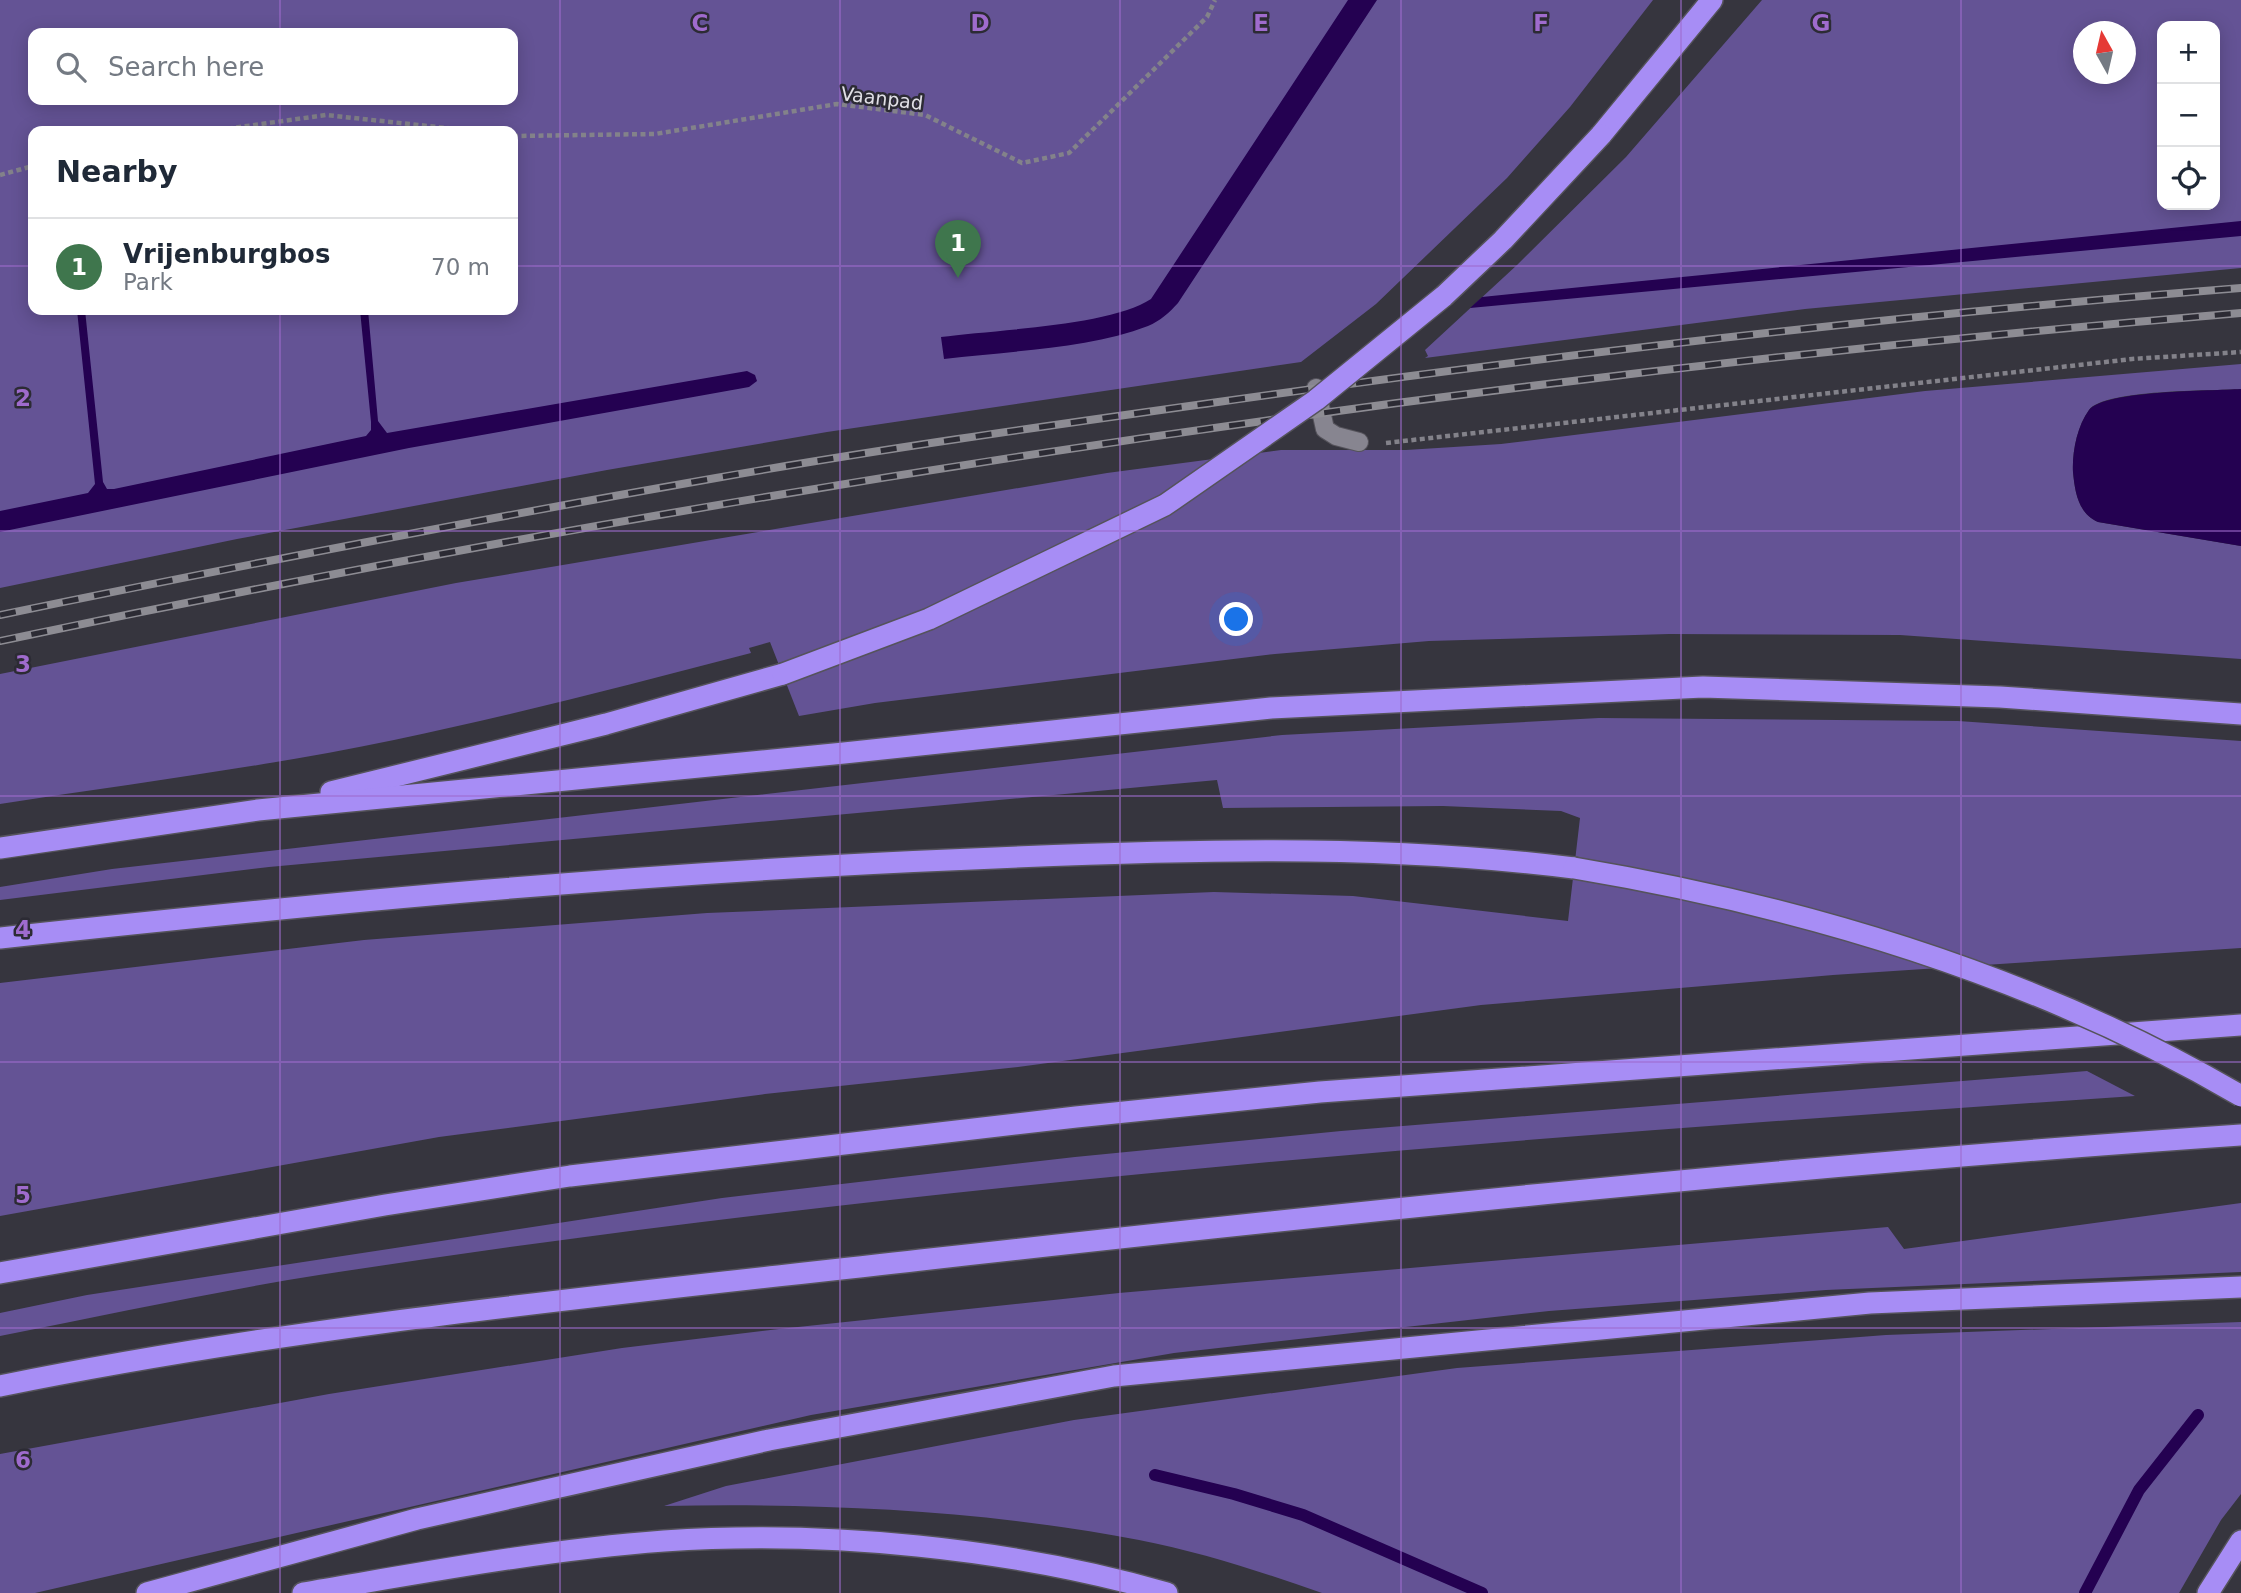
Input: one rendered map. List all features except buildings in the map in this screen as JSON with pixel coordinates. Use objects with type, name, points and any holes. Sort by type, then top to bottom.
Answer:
[{"type":"highway","points":[[258,810],[606,724],[783,674],[929,619],[1177,498],[1317,400],[1444,296],[1503,240],[1601,135],[1712,0]]},
{"type":"highway","points":[[0,848],[258,810],[830,755],[1271,708],[1703,687],[2000,697],[2241,714]]},
{"type":"highway","points":[[0,938],[265,909],[843,863],[1072,854],[1321,851],[1466,858],[1574,869],[1766,907],[1872,937],[1974,971],[2113,1028],[2241,1096]]},
{"type":"highway","points":[[0,1273],[557,1178],[1063,1118],[1320,1092],[2241,1025]]},
{"type":"highway","points":[[0,1386],[368,1323],[1357,1211],[2025,1150],[2241,1135]]},
{"type":"highway","points":[[147,1593],[444,1513],[769,1440],[1115,1376],[1870,1303],[2241,1287]]},
{"type":"highway","points":[[303,1593],[525,1558],[664,1541],[816,1538],[932,1547],[1116,1578],[1167,1593]]},
{"type":"highway","points":[[2208,1593],[2241,1541]]},
{"type":"lane","points":[[1316,388],[1325,429],[1336,436],[1359,442]]},
{"type":"path","name":"Vaanpad","points":[[518,135],[655,134],[837,104],[925,115],[1022,163],[1069,153],[1207,17],[1215,0]]},
{"type":"path","points":[[247,126],[326,115],[428,126]]},
{"type":"path","points":[[0,175],[28,167]]},
{"type":"path","points":[[1359,442],[1403,442],[2132,359],[2241,352]]},
{"type":"shaded area","points":[[0,0],[1653,0],[1570,107],[1507,178],[1376,304],[1301,362],[827,432],[237,539],[0,588]]},
{"type":"shaded area","points":[[1348,0],[1377,0],[1178,303],[1168,313],[1148,326],[1100,340],[944,359],[941,337],[1080,321],[1133,308],[1151,299]]},
{"type":"shaded area","points":[[1762,0],[2241,0],[2241,268],[1805,309],[1425,358],[1428,356],[1425,350],[1517,265],[1626,157]]},
{"type":"shaded area","points":[[2241,221],[2241,236],[1470,308],[1482,297]]},
{"type":"shaded area","points":[[78,315],[86,315],[103,482],[107,489],[366,436],[371,430],[371,422],[360,315],[368,315],[378,421],[387,433],[747,371],[755,375],[757,381],[749,387],[409,448],[0,532],[0,511],[88,493],[95,484]]},
{"type":"shaded area","points":[[2241,364],[2241,389],[2136,395],[2099,403],[2089,410],[2081,424],[2074,448],[2073,472],[2082,507],[2098,522],[2241,546],[2241,659],[1900,635],[1669,634],[1429,641],[1275,654],[875,703],[799,716],[770,642],[749,648],[751,653],[617,688],[394,740],[247,767],[0,804],[0,674],[456,583],[1107,473],[1281,450],[1406,450],[1501,444],[1925,391]]},
{"type":"shaded area","points":[[2241,389],[2241,546],[2098,522],[2086,513],[2077,494],[2073,465],[2078,432],[2089,410],[2099,403],[2136,395]]},
{"type":"shaded area","points":[[1599,718],[1958,721],[2241,741],[2241,948],[1833,975],[1481,1005],[1018,1067],[765,1094],[439,1137],[0,1216],[0,983],[364,940],[707,913],[1214,892],[1353,896],[1568,921],[1580,818],[1561,811],[1443,806],[1223,808],[1217,780],[269,867],[0,900],[0,887],[112,869],[1282,735]]},
{"type":"shaded area","points":[[2087,1071],[2135,1096],[1452,1146],[998,1188],[545,1242],[319,1275],[0,1336],[0,1313],[87,1295],[722,1198],[1075,1157],[1341,1131]]},
{"type":"shaded area","points":[[2241,1203],[2241,1272],[1826,1290],[1549,1311],[1174,1353],[811,1415],[35,1593],[0,1593],[0,1454],[329,1394],[622,1348],[1119,1293],[1888,1227],[1904,1249]]},
{"type":"shaded area","points":[[2241,1322],[2241,1494],[2221,1520],[2179,1593],[1322,1593],[1185,1550],[1139,1540],[1021,1522],[962,1515],[843,1508],[664,1506],[726,1486],[1074,1420],[1457,1368],[1886,1335]]},
{"type":"waterway","points":[[2085,1593],[2139,1490],[2198,1415]]},
{"type":"waterway","points":[[1155,1475],[1234,1494],[1303,1515],[1482,1593]]},
{"type":"railway","points":[[0,615],[626,494],[839,457],[1025,429],[1339,385],[1725,338],[2241,288]]},
{"type":"railway","points":[[0,641],[556,533],[836,485],[1116,442],[1396,403],[1677,369],[2241,313]]},
{"type":"place","name":"Vrijenburgbos","points":[[958,278]]}]
